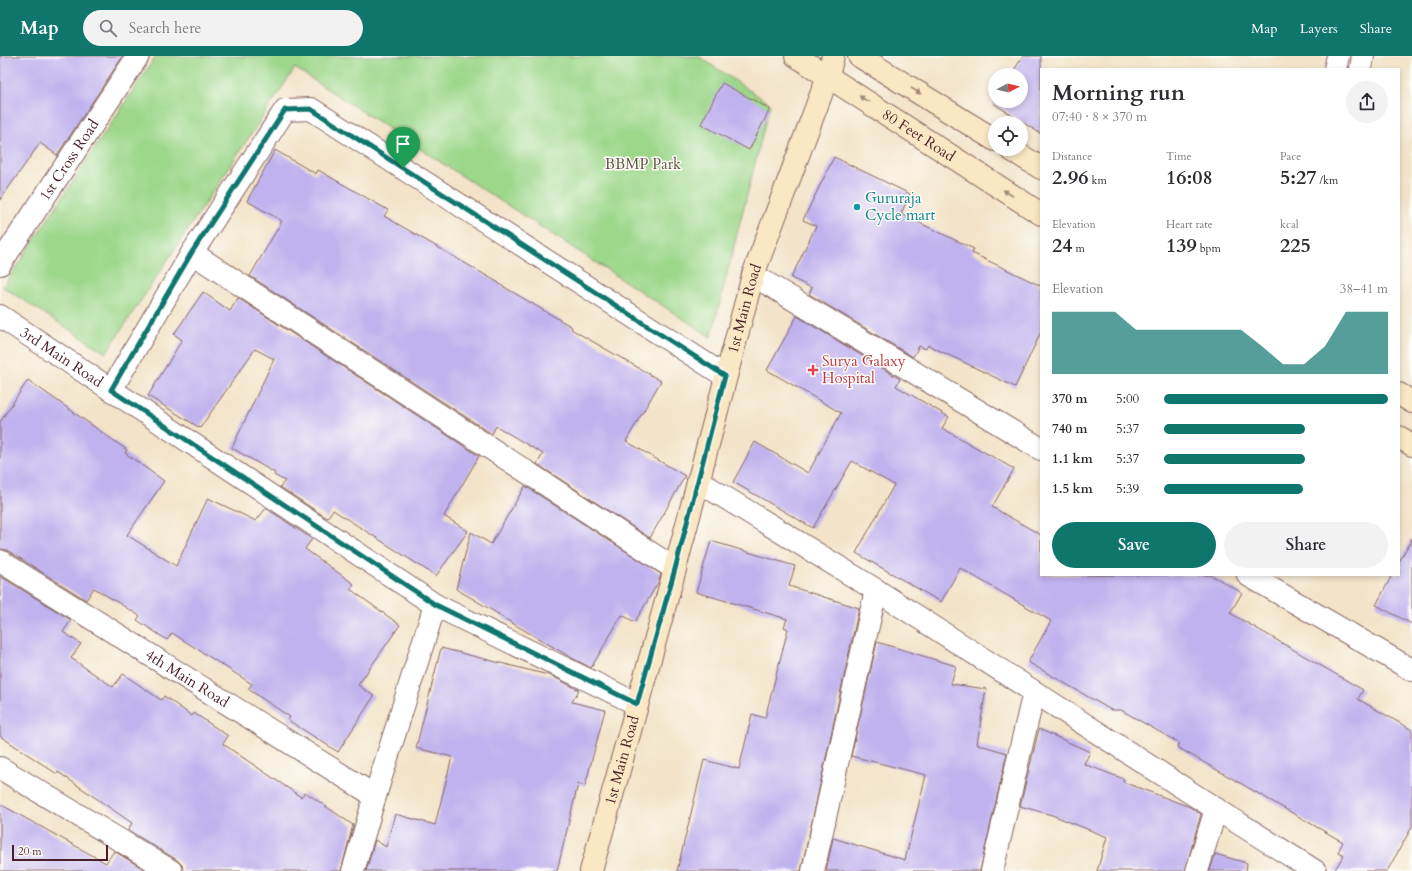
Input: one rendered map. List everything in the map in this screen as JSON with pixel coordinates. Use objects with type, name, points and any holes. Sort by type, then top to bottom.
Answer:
[{"type":"street","name":"1st Cross Road","points":[[0,264],[138,56]]},
{"type":"street","name":"80 Feet Road","points":[[796,56],[830,66],[1040,213]]},
{"type":"street","points":[[859,56],[988,136]]},
{"type":"street","points":[[1335,68],[1338,56]]},
{"type":"street","points":[[1361,68],[1363,56]]},
{"type":"street","name":"1st Main Road","points":[[591,871],[675,569],[753,275],[830,66]]},
{"type":"street","points":[[111,390],[192,252],[285,110],[311,109],[725,376]]},
{"type":"street","points":[[1021,156],[1040,167]]},
{"type":"street","points":[[192,252],[675,569]]},
{"type":"street","points":[[753,275],[1040,448]]},
{"type":"street","name":"3rd Main Road","points":[[0,316],[436,605],[637,704]]},
{"type":"street","points":[[1400,395],[1412,402]]},
{"type":"street","points":[[1400,438],[1412,445]]},
{"type":"street","points":[[698,481],[876,590],[1315,871]]},
{"type":"street","name":"4th Main Road","points":[[0,561],[375,796]]},
{"type":"street","points":[[1250,576],[1412,670]]},
{"type":"street","points":[[813,871],[876,590]]},
{"type":"street","points":[[353,871],[375,796],[436,605]]},
{"type":"street","points":[[992,871],[1034,692]]},
{"type":"street","points":[[0,768],[171,871]]},
{"type":"street","points":[[1196,871],[1216,809]]},
{"type":"green space","name":"BBMP Park","points":[[156,56],[698,56],[770,104],[711,337],[295,68],[106,353],[3,287]]},
{"type":"building","points":[[0,56],[123,56],[57,155],[40,143],[0,200]]},
{"type":"building","points":[[1023,56],[1041,56],[1040,133],[1028,126],[1028,116],[1013,116],[1001,108],[1028,108],[1028,68],[1015,68]]},
{"type":"building","points":[[722,83],[770,109],[749,150],[701,124]]},
{"type":"building","points":[[275,150],[316,174],[318,170],[388,210],[384,216],[572,327],[571,329],[661,381],[626,441],[685,476],[650,538],[537,464],[543,454],[496,426],[492,434],[250,276],[282,221],[247,201]]},
{"type":"building","points":[[834,157],[910,194],[901,214],[974,249],[972,253],[1040,286],[1040,334],[1015,387],[928,345],[926,349],[919,346],[913,357],[809,294],[812,288],[791,278],[816,226],[803,220]]},
{"type":"building","points":[[203,292],[230,311],[238,298],[479,456],[444,516],[468,531],[436,576],[333,510],[327,518],[280,487],[285,481],[274,475],[275,473],[232,448],[274,359],[255,349],[200,428],[148,396],[182,340],[174,334]]},
{"type":"building","points":[[797,316],[900,379],[896,386],[949,417],[942,428],[1014,469],[992,507],[1040,534],[1040,576],[1213,576],[1242,593],[1230,613],[1363,690],[1358,699],[1412,730],[1412,827],[1387,871],[1334,871],[1344,855],[1338,852],[1343,842],[1177,747],[1179,743],[1121,710],[1111,710],[1028,662],[1051,621],[960,568],[941,602],[856,553],[894,485],[852,461],[813,528],[733,482],[755,442],[808,473],[841,413],[767,370]]},
{"type":"building","points":[[28,380],[127,450],[125,453],[164,481],[127,535],[176,566],[208,498],[256,521],[266,508],[312,539],[305,549],[354,584],[350,589],[400,625],[358,685],[374,696],[338,752],[288,720],[290,717],[248,689],[252,684],[172,633],[167,640],[137,620],[140,616],[94,588],[86,600],[7,550],[0,549],[0,422]]},
{"type":"building","points":[[525,486],[661,574],[659,581],[635,622],[622,615],[591,668],[456,589],[471,532],[491,544]]},
{"type":"building","points":[[1412,538],[1412,624],[1376,605],[1391,576],[1400,576],[1400,560]]},
{"type":"building","points":[[711,541],[795,566],[789,586],[859,608],[801,871],[677,871],[704,760],[739,769],[752,714],[765,718],[788,629],[784,627],[787,619],[696,592]]},
{"type":"building","points":[[0,576],[71,620],[63,632],[81,644],[71,658],[113,687],[123,674],[161,700],[164,696],[192,716],[194,713],[228,736],[223,744],[301,797],[305,792],[353,825],[341,871],[183,871],[182,865],[177,860],[128,830],[132,823],[58,772],[57,774],[0,736]]},
{"type":"building","points":[[877,642],[956,666],[951,684],[986,689],[977,744],[1007,753],[980,871],[826,871],[833,838],[905,860],[926,775],[851,756]]},
{"type":"building","points":[[441,648],[552,676],[579,690],[572,702],[605,710],[585,786],[578,784],[557,871],[366,871],[375,840],[386,847],[395,814],[435,825],[452,757],[416,748]]},
{"type":"building","points":[[1039,729],[1090,752],[1084,764],[1124,779],[1123,782],[1190,807],[1201,814],[1185,871],[1097,871],[1107,837],[1052,815],[1020,806]]},
{"type":"building","points":[[0,804],[106,863],[114,851],[147,871],[0,871]]},
{"type":"building","points":[[1215,854],[1247,863],[1246,871],[1210,871]]},
{"type":"place","name":"Gururaja Cycle mart","points":[[857,207]]},
{"type":"place","name":"Surya Galaxy Hospital","points":[[813,370]]},
{"type":"route","points":[[311,109],[403,168],[725,376],[675,569],[637,704],[436,605],[111,390],[192,252],[285,110],[311,109]]}]
